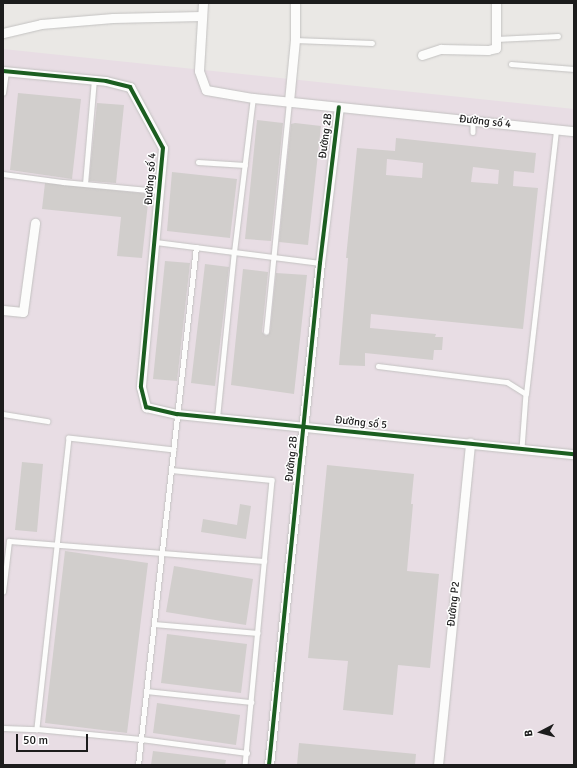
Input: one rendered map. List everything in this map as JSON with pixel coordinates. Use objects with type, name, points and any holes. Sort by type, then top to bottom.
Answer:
[{"type":"street","points":[[3,33],[41,24],[113,18],[201,16],[203,3]]},
{"type":"street","points":[[289,101],[295,40],[295,3]]},
{"type":"street","points":[[422,55],[441,49],[496,48],[496,3]]},
{"type":"street","name":"Đường số 4","points":[[201,16],[199,72],[206,90],[253,98],[574,131]]},
{"type":"street","name":"Đường số 4","points":[[4,71],[94,80],[130,87],[163,148],[156,242],[141,387],[146,407]]},
{"type":"street","name":"Đường 2B","points":[[269,765],[305,426],[320,263],[339,106]]},
{"type":"street","points":[[3,310],[24,312],[35,223]]},
{"type":"street","name":"Đường số 5","points":[[146,407],[177,414],[574,454]]},
{"type":"street","name":"Đường P2","points":[[438,765],[470,444]]},
{"type":"lane","points":[[496,39],[558,36]]},
{"type":"lane","points":[[295,40],[372,43]]},
{"type":"lane","points":[[511,64],[574,69]]},
{"type":"lane","points":[[3,93],[4,71]]},
{"type":"lane","points":[[85,184],[94,80]]},
{"type":"lane","points":[[217,418],[234,252],[253,98]]},
{"type":"lane","points":[[266,332],[289,101]]},
{"type":"lane","points":[[473,120],[473,132]]},
{"type":"lane","points":[[522,449],[526,394],[556,129]]},
{"type":"lane","points":[[198,162],[245,165]]},
{"type":"lane","points":[[3,174],[160,191]]},
{"type":"lane","points":[[156,242],[320,263]]},
{"type":"lane","points":[[138,765],[196,247]]},
{"type":"lane","points":[[378,366],[507,382],[526,394]]},
{"type":"lane","points":[[3,414],[47,420]]},
{"type":"lane","points":[[37,729],[69,438],[174,450]]},
{"type":"lane","points":[[171,470],[272,480],[246,765]]},
{"type":"lane","points":[[3,592],[9,541],[57,546],[264,561]]},
{"type":"lane","points":[[154,624],[258,633]]},
{"type":"lane","points":[[146,691],[251,702]]},
{"type":"lane","points":[[3,728],[37,729],[141,739],[247,753]]},
{"type":"shaded area","points":[[3,49],[574,109],[574,765],[3,765]]},
{"type":"building","points":[[18,93],[81,99],[72,179],[10,170]]},
{"type":"building","points":[[97,103],[124,105],[116,183],[89,181]]},
{"type":"building","points":[[257,120],[283,123],[271,241],[245,239]]},
{"type":"building","points":[[295,123],[321,126],[308,245],[279,242],[291,124]]},
{"type":"building","points":[[396,138],[536,153],[534,173],[514,171],[513,186],[538,188],[523,329],[371,314],[370,328],[436,334],[435,337],[443,337],[442,350],[434,350],[433,360],[365,353],[365,366],[339,365],[348,258],[346,258],[357,148],[395,151]],"holes":[[[387,159],[423,163],[422,178],[386,175]],[[473,167],[499,170],[498,184],[471,182]]]},
{"type":"building","points":[[172,172],[237,179],[230,238],[167,231]]},
{"type":"building","points":[[45,183],[149,194],[142,258],[117,256],[121,217],[42,209]]},
{"type":"building","points":[[165,261],[190,263],[177,381],[153,379]]},
{"type":"building","points":[[205,264],[229,267],[215,386],[191,383]]},
{"type":"building","points":[[243,269],[268,272],[262,332],[266,336],[270,332],[276,273],[307,275],[294,394],[231,385]]},
{"type":"building","points":[[22,462],[43,464],[37,532],[15,530]]},
{"type":"building","points":[[327,465],[414,474],[407,571],[439,574],[430,668],[398,665],[393,715],[343,710],[348,661],[308,658]]},
{"type":"building","points":[[240,504],[251,506],[246,539],[201,532],[203,519],[237,525]]},
{"type":"building","points":[[65,551],[148,563],[127,733],[45,723]]},
{"type":"building","points":[[174,566],[253,579],[246,625],[166,612]]},
{"type":"building","points":[[167,634],[247,644],[241,693],[161,683]]},
{"type":"building","points":[[157,703],[240,715],[236,745],[153,733]]},
{"type":"building","points":[[299,743],[416,754],[415,765],[297,765]]},
{"type":"building","points":[[153,751],[226,760],[225,765],[151,765]]},
{"type":"cycle path","points":[[3,71],[106,81],[130,87],[163,148],[141,387],[146,407],[177,414],[574,454]]},
{"type":"cycle path","points":[[269,765],[320,263],[339,107]]}]
